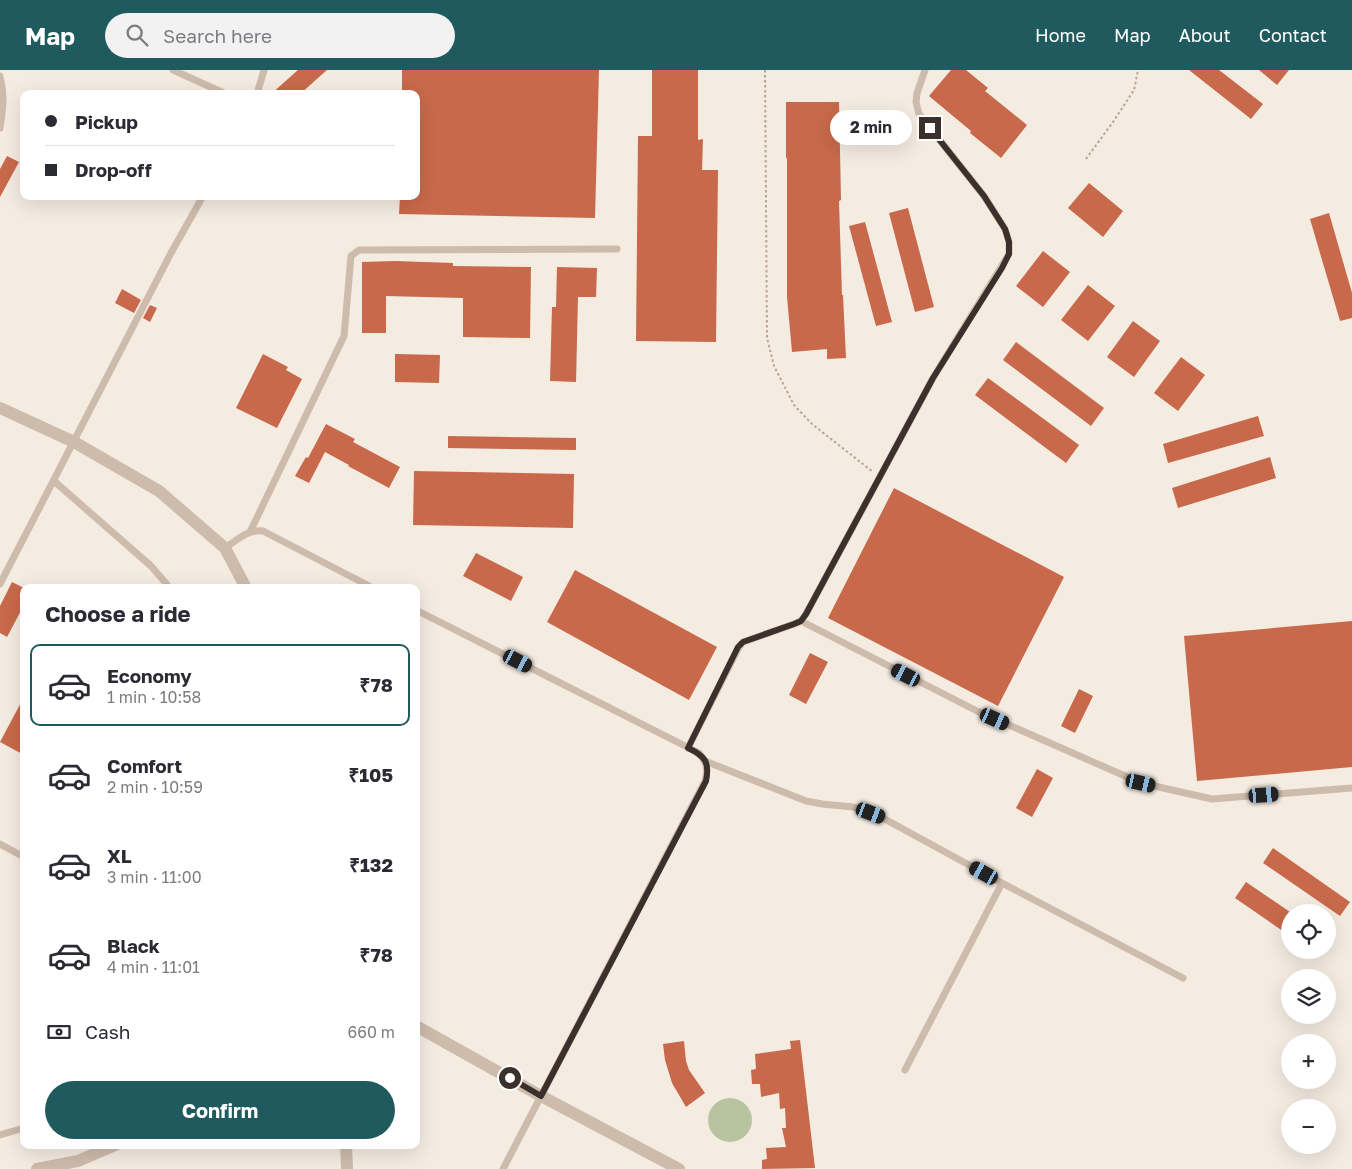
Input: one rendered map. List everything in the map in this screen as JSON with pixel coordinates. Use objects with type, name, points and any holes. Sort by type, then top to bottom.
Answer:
[{"type":"street","points":[[0,408],[74,442],[159,492],[225,548],[244,584]]},
{"type":"street","points":[[420,1028],[541,1096],[679,1169]]},
{"type":"street","points":[[37,1169],[78,1161],[106,1149]]},
{"type":"street","points":[[346,1149],[347,1169]]},
{"type":"lane","points":[[173,70],[217,90]]},
{"type":"lane","points":[[258,90],[264,70]]},
{"type":"lane","points":[[688,748],[738,647],[743,642],[801,621],[806,614],[933,378],[1009,254],[1009,242],[1005,229],[984,196],[919,114],[916,102],[917,93],[925,70]]},
{"type":"lane","points":[[0,76],[4,100],[0,128]]},
{"type":"lane","points":[[0,584],[201,200]]},
{"type":"lane","points":[[250,532],[344,336],[351,256],[359,250],[617,249]]},
{"type":"lane","points":[[54,481],[151,566],[167,584]]},
{"type":"lane","points":[[225,548],[256,530],[365,584]]},
{"type":"lane","points":[[420,612],[700,753],[708,771],[706,781],[503,1169]]},
{"type":"lane","points":[[801,621],[977,711],[1141,783],[1212,799],[1352,788]]},
{"type":"lane","points":[[705,761],[806,801],[853,807],[881,817],[1183,978]]},
{"type":"lane","points":[[0,844],[20,855]]},
{"type":"lane","points":[[905,1070],[1002,883]]},
{"type":"lane","points":[[0,1135],[20,1129]]},
{"type":"path","points":[[765,70],[766,338],[774,366],[794,405],[812,424],[880,477]]},
{"type":"path","points":[[1086,159],[1134,90],[1138,70]]},
{"type":"green space","points":[[734,1098],[746,1104],[751,1111],[751,1129],[746,1136],[739,1141],[726,1142],[718,1139],[711,1132],[708,1116],[711,1108],[718,1101]]},
{"type":"building","points":[[298,70],[327,70],[304,90],[276,90]]},
{"type":"building","points":[[402,70],[599,70],[595,218],[399,214],[400,200],[420,200],[420,90],[402,90]]},
{"type":"building","points":[[652,70],[698,70],[698,140],[703,139],[702,170],[718,170],[716,342],[636,341],[638,136],[652,136]]},
{"type":"building","points":[[951,70],[966,70],[988,88],[985,91],[1027,125],[1001,158],[929,96]]},
{"type":"building","points":[[1189,70],[1219,70],[1263,104],[1251,119]]},
{"type":"building","points":[[1259,70],[1289,70],[1277,85]]},
{"type":"building","points":[[786,102],[839,102],[841,200],[839,201],[846,358],[827,359],[827,349],[792,352],[787,297]]},
{"type":"building","points":[[7,156],[19,162],[0,197],[0,169]]},
{"type":"building","points":[[1089,183],[1123,211],[1103,237],[1068,208]]},
{"type":"building","points":[[908,208],[934,307],[915,312],[889,213]]},
{"type":"building","points":[[1329,213],[1352,293],[1352,318],[1340,321],[1310,219]]},
{"type":"building","points":[[865,222],[892,322],[876,326],[849,226]]},
{"type":"building","points":[[1043,251],[1070,272],[1043,307],[1016,286]]},
{"type":"building","points":[[362,262],[453,263],[453,266],[531,267],[530,338],[463,337],[463,298],[386,296],[386,333],[362,333]]},
{"type":"building","points":[[557,267],[597,268],[596,297],[578,297],[576,382],[550,381],[552,307],[556,307]]},
{"type":"building","points":[[1088,285],[1115,306],[1088,341],[1061,320]]},
{"type":"building","points":[[122,289],[141,300],[134,313],[115,303]]},
{"type":"building","points":[[150,305],[157,308],[150,322],[143,318]]},
{"type":"building","points":[[1133,321],[1160,341],[1134,377],[1107,357]]},
{"type":"building","points":[[1016,342],[1104,408],[1091,426],[1003,360]]},
{"type":"building","points":[[263,354],[288,367],[286,370],[302,379],[277,428],[236,408]]},
{"type":"building","points":[[395,354],[440,355],[439,383],[395,382]]},
{"type":"building","points":[[1181,357],[1205,375],[1178,411],[1154,393]]},
{"type":"building","points":[[988,378],[1079,445],[1066,463],[975,395]]},
{"type":"building","points":[[1258,416],[1264,436],[1168,463],[1163,444]]},
{"type":"building","points":[[326,424],[355,439],[353,442],[400,467],[389,488],[325,452],[309,483],[295,476],[306,457],[308,458]]},
{"type":"building","points":[[448,436],[576,438],[576,450],[448,448]]},
{"type":"building","points":[[1270,457],[1276,478],[1178,508],[1172,488]]},
{"type":"building","points":[[414,471],[574,474],[573,528],[413,525]]},
{"type":"building","points":[[894,488],[1064,577],[998,706],[828,618]]},
{"type":"building","points":[[476,553],[523,577],[511,601],[463,576]]},
{"type":"building","points":[[575,570],[717,647],[689,700],[547,622]]},
{"type":"building","points":[[12,582],[20,586],[20,613],[7,637],[0,633],[0,606]]},
{"type":"building","points":[[1352,621],[1352,767],[1197,781],[1184,636]]},
{"type":"building","points":[[810,653],[828,662],[806,704],[789,695]]},
{"type":"building","points":[[1079,689],[1093,696],[1075,733],[1061,726]]},
{"type":"building","points":[[20,704],[20,753],[0,742]]},
{"type":"building","points":[[1037,769],[1053,778],[1032,817],[1016,808]]},
{"type":"building","points":[[1273,848],[1350,902],[1340,916],[1336,913],[1336,904],[1323,904],[1263,863]]},
{"type":"building","points":[[1246,882],[1281,906],[1281,930],[1235,898]]},
{"type":"building","points":[[800,1040],[815,1168],[762,1169],[762,1160],[767,1159],[766,1148],[786,1147],[782,1128],[786,1128],[785,1108],[780,1109],[779,1093],[761,1097],[760,1084],[752,1084],[751,1070],[756,1069],[755,1054],[791,1049],[790,1041]]},
{"type":"building","points":[[684,1041],[689,1070],[705,1093],[686,1107],[672,1083],[665,1060],[663,1044]]},
{"type":"route","points":[[510,1078],[541,1096],[706,781],[708,771],[705,761],[700,753],[688,748],[738,647],[743,642],[801,621],[806,614],[933,378],[1009,254],[1009,242],[1005,229],[984,196],[930,128]]}]
